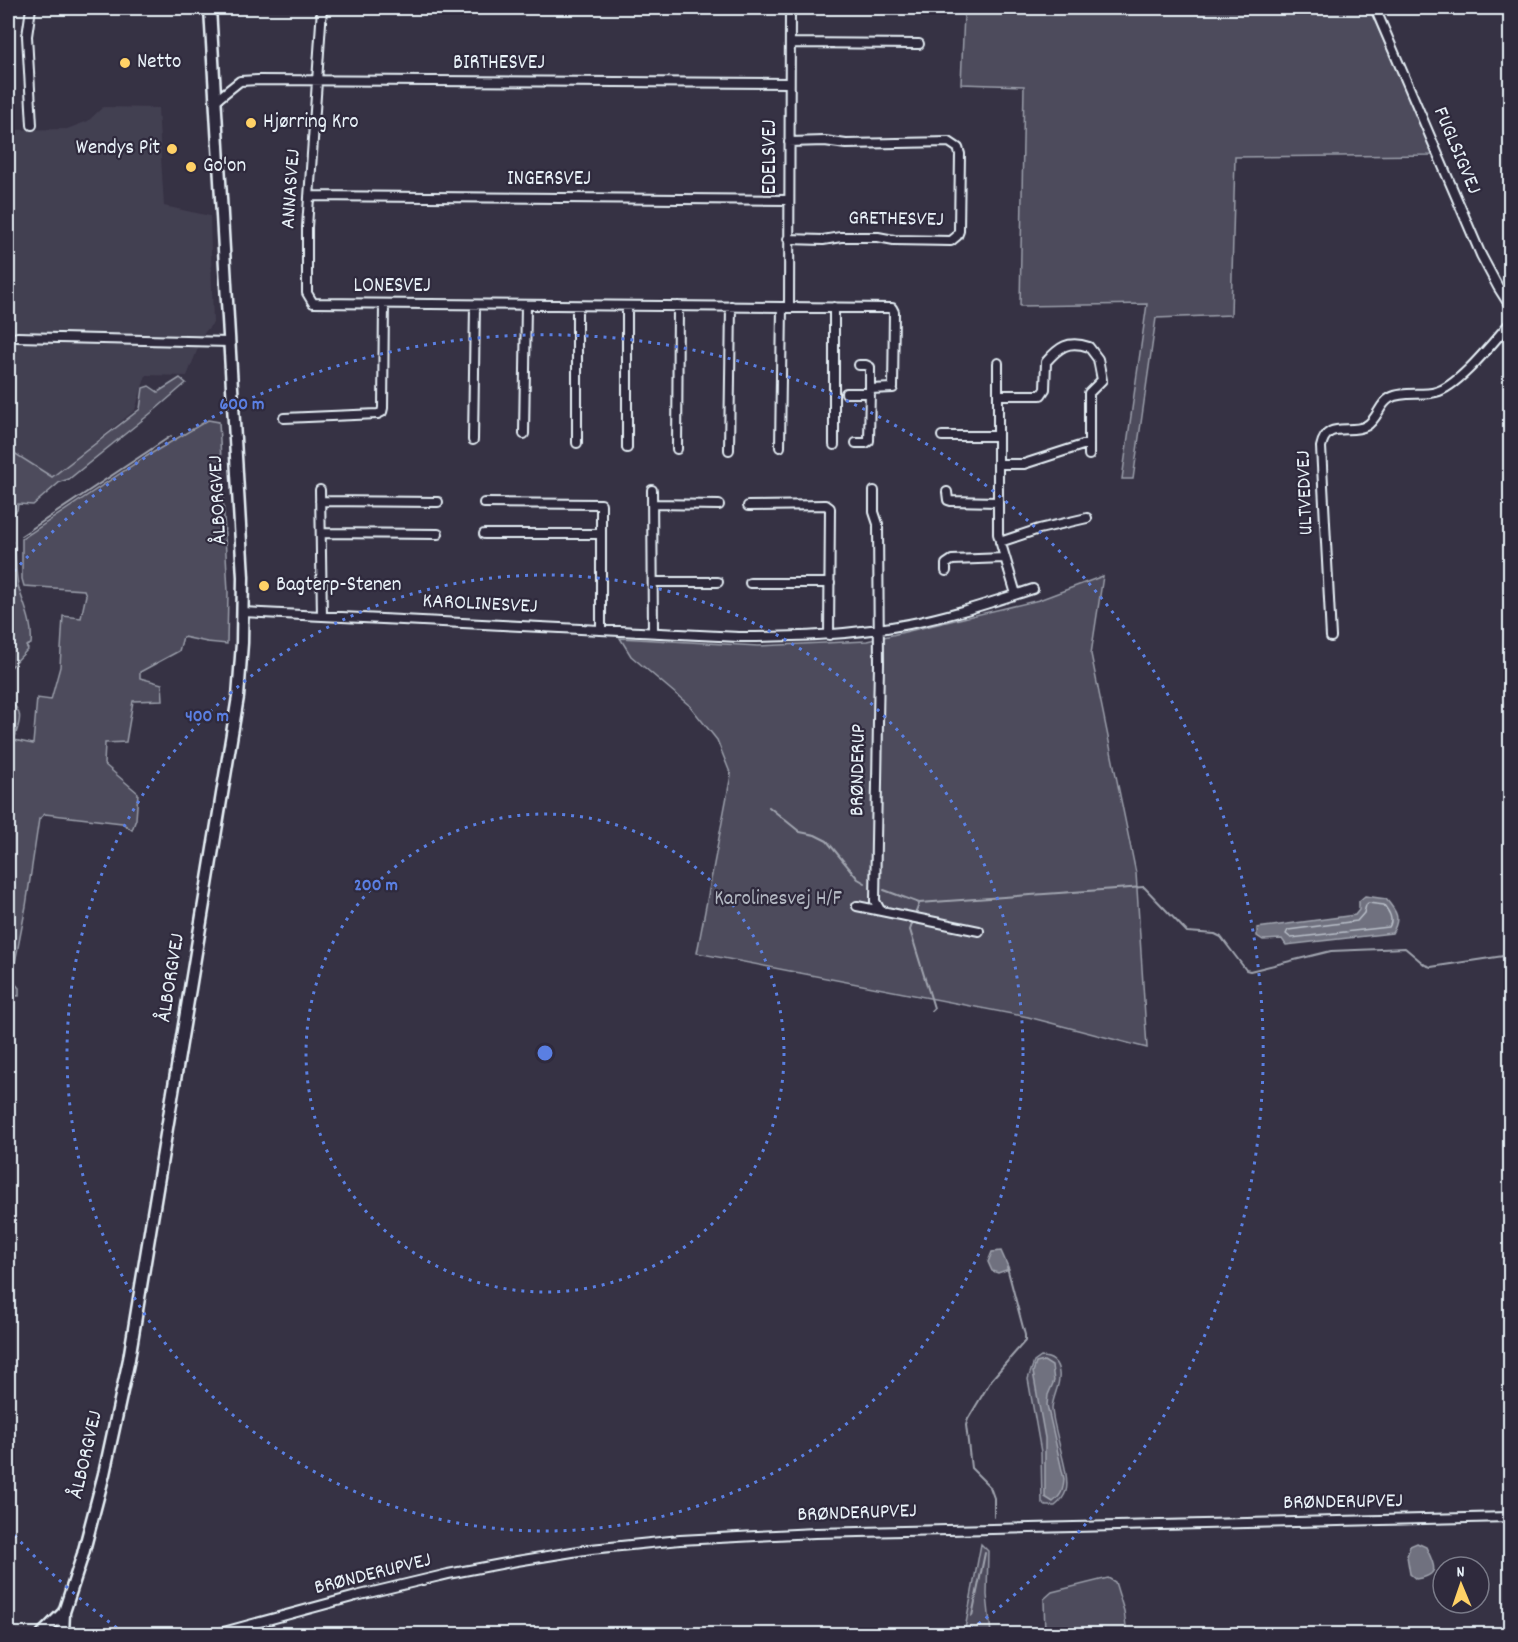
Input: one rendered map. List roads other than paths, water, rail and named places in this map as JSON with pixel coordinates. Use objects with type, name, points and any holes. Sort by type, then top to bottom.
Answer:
[{"type":"main road","name":"ÅLBORGVEJ","points":[[63,1635],[64,1612],[83,1554],[104,1474],[129,1359],[238,697],[242,612],[238,475],[210,8]]},
{"type":"main road","name":"ÅLBORGVEJ","points":[[41,1634],[64,1612]]},
{"type":"main road","points":[[41,1634],[57,1635]]},
{"type":"street","points":[[31,8],[27,36],[32,125]]},
{"type":"street","name":"ANNASVEJ","points":[[310,301],[307,261],[309,196],[322,8]]},
{"type":"street","name":"EDELSVEJ","points":[[785,307],[789,200],[790,8]]},
{"type":"street","name":"FUGLSIGVEJ","points":[[1376,8],[1481,255],[1497,287],[1510,306]]},
{"type":"street","points":[[790,44],[918,44]]},
{"type":"street","name":"BIRTHESVEJ","points":[[215,101],[240,81],[789,83]]},
{"type":"street","name":"GRETHESVEJ","points":[[788,239],[878,237],[894,240],[951,241],[957,236],[960,220],[960,154],[950,142],[846,144],[825,141],[789,142]]},
{"type":"street","name":"INGERSVEJ","points":[[309,196],[789,200]]},
{"type":"street","name":"LONESVEJ","points":[[310,301],[316,304],[888,307],[894,310],[894,386],[888,389],[846,393]]},
{"type":"street","points":[[284,418],[382,412],[384,304]]},
{"type":"street","points":[[473,440],[475,305]]},
{"type":"street","points":[[524,434],[526,305]]},
{"type":"street","points":[[577,306],[577,443]]},
{"type":"street","points":[[627,306],[627,448]]},
{"type":"street","points":[[677,449],[678,306]]},
{"type":"street","points":[[729,450],[731,306]]},
{"type":"street","points":[[780,447],[785,307]]},
{"type":"street","points":[[834,307],[834,445]]},
{"type":"street","name":"ULTVEDVEJ","points":[[1331,637],[1321,447],[1323,437],[1338,429],[1365,427],[1372,422],[1385,401],[1393,396],[1424,394],[1447,388],[1510,323]]},
{"type":"street","points":[[17,337],[229,342]]},
{"type":"street","points":[[998,395],[1041,395],[1045,389],[1047,361],[1063,345],[1087,346],[1097,356],[1102,380],[1089,393],[1089,455]]},
{"type":"street","points":[[998,363],[998,529],[1004,558],[1016,594]]},
{"type":"street","points":[[856,443],[869,441],[870,367],[859,365]]},
{"type":"street","points":[[942,436],[998,436]]},
{"type":"street","points":[[998,464],[1024,464],[1089,443]]},
{"type":"street","points":[[320,490],[322,616]]},
{"type":"street","points":[[652,490],[653,632]]},
{"type":"street","points":[[874,491],[874,512],[878,524],[879,630]]},
{"type":"street","points":[[947,492],[948,500],[951,501],[998,502]]},
{"type":"street","points":[[320,501],[438,502]]},
{"type":"street","points":[[484,503],[600,503],[602,507],[601,629]]},
{"type":"street","points":[[652,504],[719,505]]},
{"type":"street","points":[[748,506],[829,507],[829,635]]},
{"type":"street","points":[[1000,542],[1087,518]]},
{"type":"street","points":[[321,533],[438,534]]},
{"type":"street","points":[[484,534],[601,534]]},
{"type":"street","points":[[946,571],[946,564],[949,560],[1004,558]]},
{"type":"street","points":[[653,582],[718,582]]},
{"type":"street","points":[[750,583],[830,583]]},
{"type":"street","name":"KAROLINESVEJ","points":[[242,612],[739,637],[829,635],[879,630],[945,616],[1033,589]]},
{"type":"street","name":"BRØNDERUP","points":[[879,630],[875,901],[880,910]]},
{"type":"street","points":[[857,906],[979,931]]},
{"type":"street","name":"BRØNDERUPVEJ","points":[[216,1635],[356,1596],[459,1572],[591,1549],[680,1540],[814,1533],[1510,1517]]},
{"type":"water","points":[[1365,896],[1386,899],[1393,908],[1397,919],[1392,933],[1286,945],[1282,939],[1263,940],[1257,936],[1257,928],[1355,915],[1359,910],[1359,901]]},
{"type":"water","points":[[1001,1251],[1009,1269],[998,1273],[992,1271],[988,1262],[992,1252]]},
{"type":"water","points":[[1044,1361],[1052,1366],[1054,1381],[1048,1395],[1047,1405],[1064,1479],[1062,1492],[1053,1502],[1045,1497],[1045,1438],[1033,1372],[1036,1363]]},
{"type":"water","points":[[1417,1543],[1426,1547],[1431,1559],[1430,1575],[1416,1579],[1410,1574],[1407,1556],[1410,1546]]},
{"type":"waterway","points":[[21,536],[171,436]]},
{"type":"waterway","points":[[8,547],[12,542]]},
{"type":"waterway","points":[[769,807],[800,832],[815,835],[827,841],[858,879],[865,883]]},
{"type":"waterway","points":[[884,890],[919,903],[1144,887],[1187,932],[1215,934],[1221,937],[1246,970],[1250,971],[1331,951],[1405,948],[1425,965],[1431,967],[1510,955]]},
{"type":"waterway","points":[[916,912],[919,904]]},
{"type":"waterway","points":[[912,924],[910,930],[934,1008],[931,1011]]},
{"type":"waterway","points":[[994,1517],[994,1498],[990,1487],[971,1468],[966,1425],[992,1379],[1025,1341],[1007,1267]]},
{"type":"waterway","points":[[972,1616],[985,1553]]},
{"type":"place","name":"Netto","points":[[125,63]]},
{"type":"place","name":"Hjørring Kro","points":[[251,123]]},
{"type":"place","name":"Wendys Pit","points":[[172,149]]},
{"type":"place","name":"Go'on","points":[[191,167]]},
{"type":"place","name":"Bagterp-Stenen","points":[[264,586]]},
{"type":"park label","name":"Karolinesvej H/F","points":[[778,900]]}]
